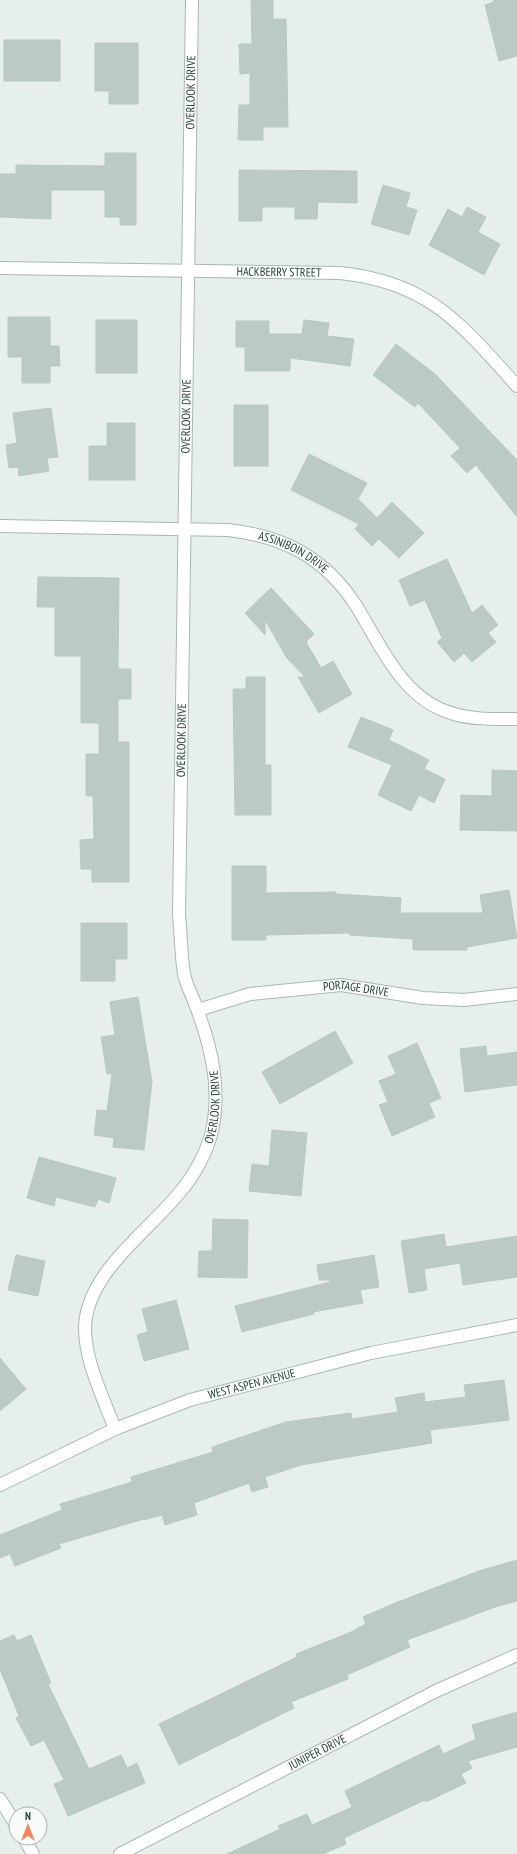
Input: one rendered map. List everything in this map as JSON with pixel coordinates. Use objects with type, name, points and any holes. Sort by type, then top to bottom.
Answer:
[{"type":"street","name":"OVERLOOK DRIVE","points":[[115,1429],[92,1367],[87,1346],[85,1327],[88,1307],[96,1288],[108,1270],[181,1191],[204,1154],[212,1132],[215,1110],[216,1085],[213,1062],[198,1010],[185,977],[179,915],[183,529],[189,270],[192,0]]},
{"type":"street","name":"HACKBERRY STREET","points":[[0,268],[189,270],[340,273],[363,275],[386,281],[409,290],[431,302],[466,330],[517,386]]},
{"type":"street","name":"ASSINIBOIN DRIVE","points":[[0,526],[183,529],[250,533],[273,539],[295,548],[324,568],[343,587],[388,659],[414,691],[431,704],[450,713],[475,718],[517,719]]},
{"type":"street","name":"PORTAGE DRIVE","points":[[198,1010],[250,994],[341,985],[423,998],[464,1000],[517,994]]},
{"type":"street","name":"WEST ASPEN AVENUE","points":[[0,1484],[115,1429],[190,1400],[371,1353],[517,1325]]},
{"type":"street","name":"JUNIPER DRIVE","points":[[120,1854],[436,1691],[517,1655]]},
{"type":"street","points":[[0,1799],[8,1812]]},
{"type":"building","points":[[251,0],[273,0],[273,19],[286,19],[288,127],[263,127],[263,140],[238,140],[239,105],[250,105],[250,73],[240,74],[239,44],[252,44]]},
{"type":"building","points":[[493,0],[517,0],[517,56],[499,61],[485,5],[494,2]]},
{"type":"building","points":[[4,40],[60,40],[60,81],[4,81]]},
{"type":"building","points":[[95,43],[138,43],[138,104],[109,104],[109,91],[95,91]]},
{"type":"building","points":[[105,153],[136,153],[136,225],[120,225],[120,217],[105,217],[105,190],[51,190],[51,219],[0,217],[0,174],[16,174],[16,165],[105,166]]},
{"type":"building","points":[[239,170],[357,171],[357,203],[318,202],[317,219],[295,219],[295,207],[262,207],[262,221],[239,221]]},
{"type":"building","points":[[383,185],[410,193],[406,207],[417,210],[409,235],[371,224]]},
{"type":"building","points":[[467,207],[486,217],[478,232],[500,244],[484,275],[429,245],[448,209],[462,217]]},
{"type":"building","points":[[8,317],[50,317],[50,346],[59,346],[60,366],[50,366],[50,383],[22,383],[22,357],[8,357]]},
{"type":"building","points":[[96,320],[137,320],[137,373],[96,373]]},
{"type":"building","points":[[304,320],[329,323],[327,336],[354,339],[350,366],[290,358],[290,371],[245,371],[245,347],[236,347],[236,321],[269,321],[269,334],[302,334]]},
{"type":"building","points":[[396,344],[435,374],[517,460],[517,517],[476,465],[467,473],[451,456],[460,448],[418,403],[415,407],[373,375]]},
{"type":"building","points":[[234,405],[268,405],[268,466],[234,466]]},
{"type":"building","points":[[51,408],[58,457],[47,458],[49,471],[19,476],[18,467],[9,468],[6,445],[17,443],[13,413]]},
{"type":"building","points":[[107,423],[135,423],[135,480],[89,480],[89,446],[107,446]]},
{"type":"building","points":[[309,454],[367,483],[358,499],[377,518],[392,502],[424,533],[399,558],[379,539],[372,546],[355,529],[359,524],[291,490]]},
{"type":"building","points":[[447,559],[472,613],[482,605],[498,625],[488,633],[496,642],[472,662],[464,653],[454,662],[437,642],[442,638],[425,600],[410,606],[399,580]]},
{"type":"building","points":[[38,577],[119,578],[118,669],[131,669],[131,699],[118,699],[118,742],[129,742],[129,882],[92,882],[92,869],[81,869],[80,840],[94,839],[93,796],[86,796],[86,754],[99,754],[99,723],[81,723],[81,656],[55,656],[55,607],[37,607]]},
{"type":"building","points":[[271,588],[314,634],[306,642],[321,668],[333,661],[352,694],[319,713],[298,677],[305,677],[287,658],[265,620],[265,635],[245,613]]},
{"type":"building","points":[[246,677],[265,677],[265,765],[271,765],[271,815],[235,815],[233,689],[246,689]]},
{"type":"building","points":[[361,717],[393,730],[389,740],[429,760],[424,769],[445,779],[434,803],[419,795],[411,811],[378,795],[392,765],[348,747]]},
{"type":"building","points":[[492,770],[517,771],[517,831],[460,830],[461,795],[492,796]]},
{"type":"building","points":[[232,866],[266,866],[266,893],[336,892],[336,894],[401,898],[400,913],[483,913],[480,895],[509,890],[517,938],[467,947],[467,950],[413,950],[413,939],[350,935],[350,933],[266,935],[266,940],[232,940]]},
{"type":"building","points":[[81,923],[127,923],[127,959],[115,959],[115,981],[81,981]]},
{"type":"building","points":[[138,997],[152,1082],[144,1150],[113,1147],[114,1138],[94,1135],[97,1110],[107,1111],[112,1073],[107,1074],[101,1037],[115,1035],[110,1002]]},
{"type":"building","points":[[335,1031],[353,1063],[280,1104],[262,1072]]},
{"type":"building","points":[[417,1043],[441,1098],[429,1103],[435,1117],[392,1136],[379,1105],[388,1102],[379,1081],[396,1074],[388,1056]]},
{"type":"building","points":[[486,1046],[487,1056],[517,1052],[517,1085],[465,1092],[460,1049]]},
{"type":"building","points":[[272,1130],[307,1133],[301,1196],[249,1191],[252,1164],[269,1166]]},
{"type":"building","points":[[39,1157],[116,1178],[109,1203],[98,1199],[95,1207],[56,1197],[54,1206],[27,1198]]},
{"type":"building","points":[[213,1219],[248,1220],[247,1278],[198,1277],[199,1251],[212,1251]]},
{"type":"building","points":[[444,1234],[446,1247],[517,1236],[517,1277],[463,1285],[460,1263],[424,1269],[427,1290],[409,1293],[401,1241]]},
{"type":"building","points":[[16,1255],[45,1261],[38,1296],[8,1290]]},
{"type":"building","points":[[374,1255],[379,1287],[360,1290],[363,1303],[313,1312],[314,1314],[242,1332],[235,1306],[330,1282],[330,1280],[319,1280],[317,1265]]},
{"type":"building","points":[[176,1300],[189,1349],[144,1361],[137,1335],[148,1332],[142,1309]]},
{"type":"building","points":[[0,1358],[26,1389],[0,1411]]},
{"type":"building","points":[[504,1380],[509,1420],[430,1430],[432,1443],[301,1465],[265,1477],[268,1487],[252,1492],[249,1483],[194,1503],[197,1515],[165,1525],[162,1515],[144,1519],[59,1544],[61,1548],[15,1566],[10,1554],[0,1558],[0,1535],[62,1510],[60,1504],[132,1482],[131,1477],[213,1452],[212,1447],[286,1422],[351,1413],[352,1419],[398,1412],[395,1398],[424,1393],[425,1402],[466,1397],[464,1385]]},
{"type":"building","points":[[517,1560],[517,1601],[495,1607],[407,1640],[410,1647],[347,1675],[348,1679],[291,1702],[294,1708],[179,1765],[159,1724],[297,1657],[296,1654],[356,1630],[366,1624],[363,1617],[395,1603],[479,1571]]},
{"type":"building","points":[[14,1635],[17,1641],[31,1635],[51,1683],[48,1684],[89,1769],[121,1755],[127,1768],[137,1763],[145,1783],[68,1816],[54,1784],[64,1780],[44,1740],[31,1746],[16,1718],[19,1716],[0,1669],[0,1641]]},
{"type":"building","points":[[517,1712],[517,1747],[468,1761],[472,1768],[461,1774],[466,1783],[426,1802],[425,1800],[344,1838],[346,1844],[323,1854],[227,1854],[280,1829],[278,1826],[307,1814],[312,1825],[352,1807],[345,1791],[439,1745],[443,1754],[476,1739],[472,1725]]}]
